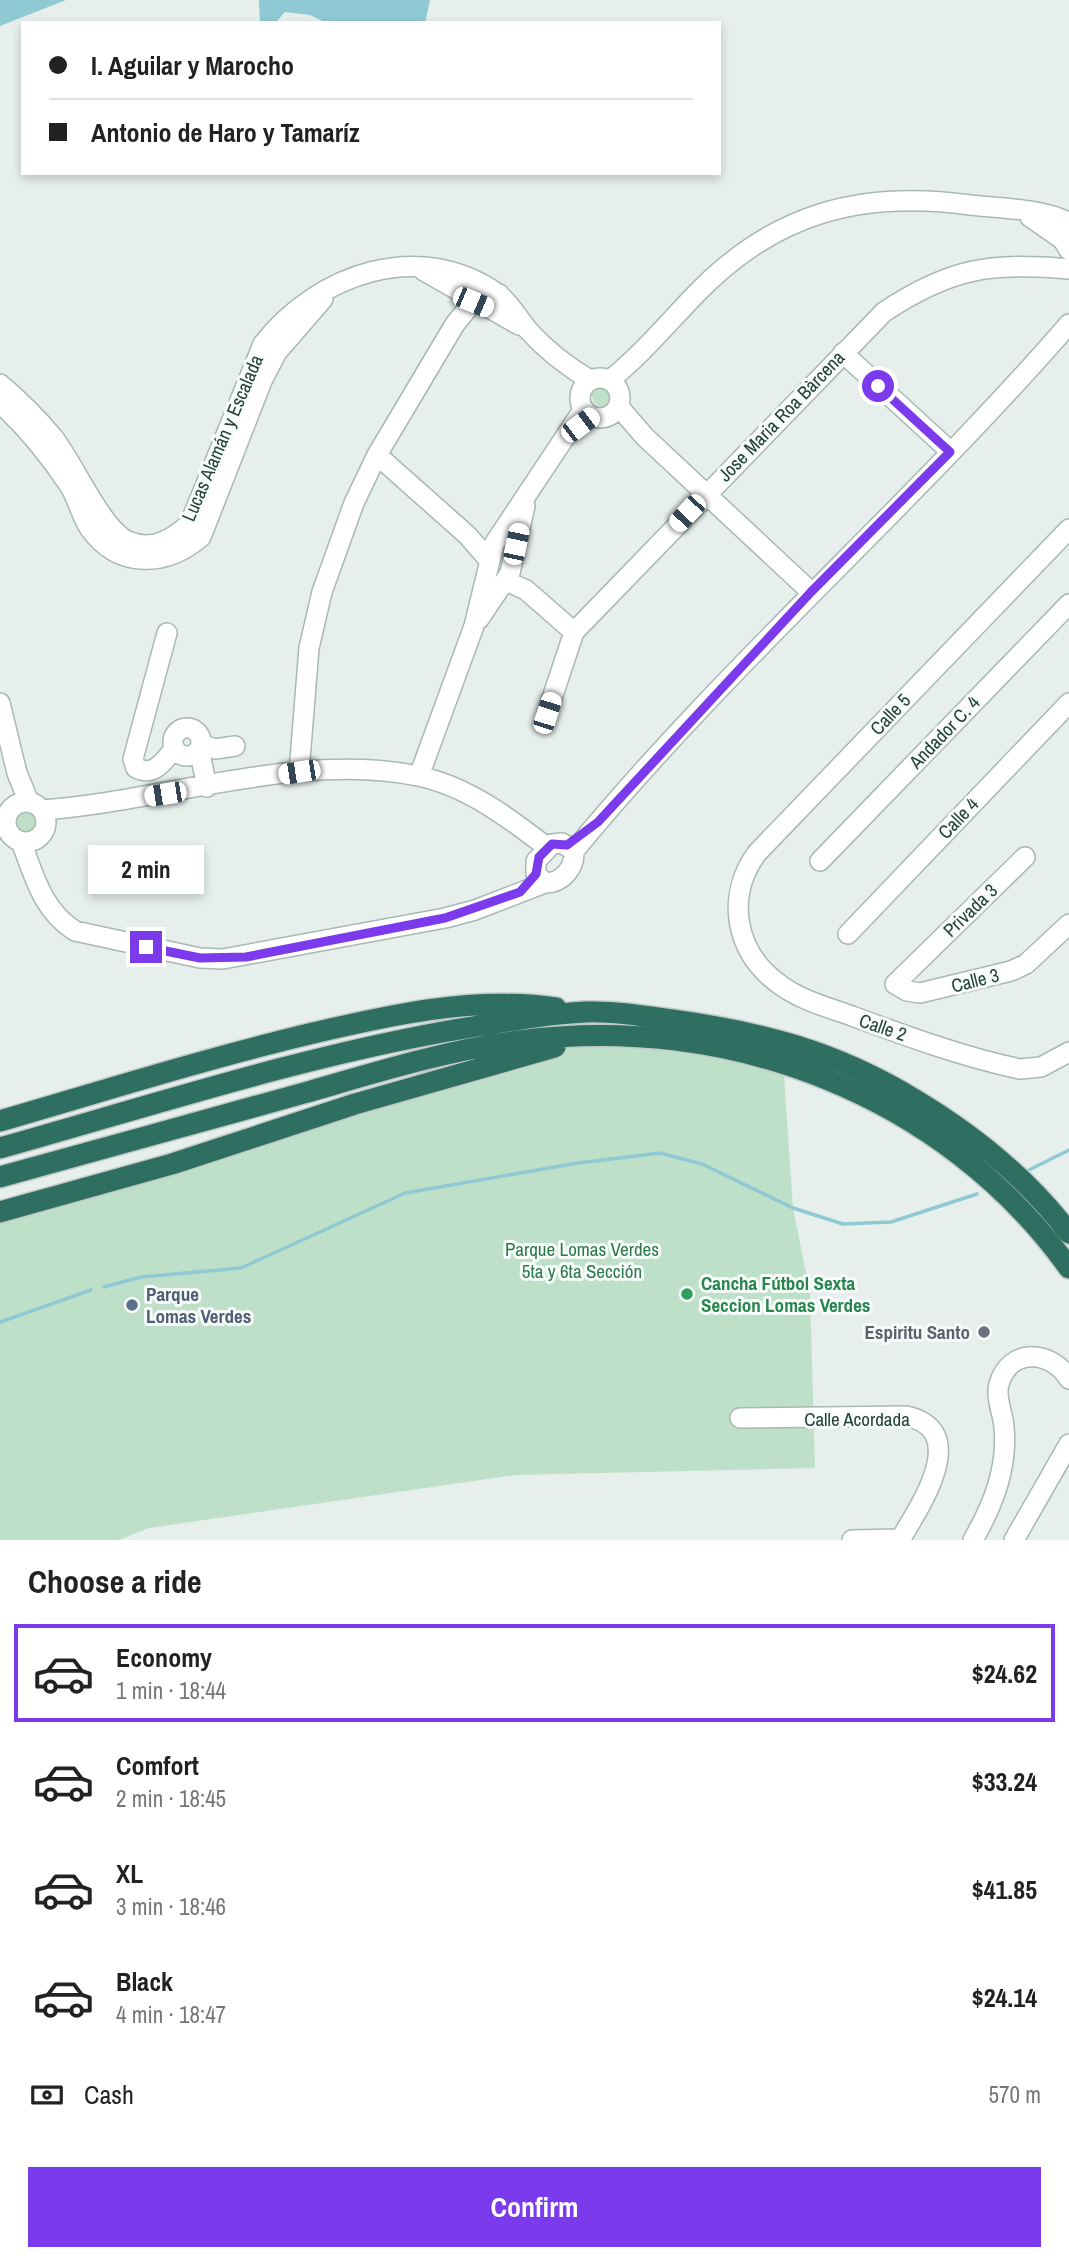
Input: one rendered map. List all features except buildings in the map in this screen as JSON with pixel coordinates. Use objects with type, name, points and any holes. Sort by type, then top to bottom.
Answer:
[{"type":"highway","points":[[0,1121],[257,1046],[404,1011],[520,1003],[586,1012],[636,1015],[734,1028],[824,1053],[882,1080],[938,1114],[988,1150],[1069,1233]]},
{"type":"highway","points":[[0,1148],[369,1045],[497,1023],[586,1012]]},
{"type":"highway","points":[[0,1177],[447,1056],[519,1041],[586,1038],[682,1041],[735,1049],[814,1071],[871,1098],[929,1133],[976,1168],[1051,1243],[1069,1268]]},
{"type":"highway","points":[[0,1212],[172,1164],[355,1104],[586,1038]]},
{"type":"street","points":[[419,776],[474,626],[530,488],[568,434],[726,266],[760,239],[800,219],[836,207],[913,200],[1020,212],[1063,219],[1069,223]]},
{"type":"street","points":[[1020,212],[1044,225],[1069,250]]},
{"type":"street","name":"Jose Maria Roa Bàrcena","points":[[547,713],[574,632],[884,312],[945,277],[984,268],[1021,264],[1069,269]]},
{"type":"street","name":"Lucas Alamán y Escalada","points":[[0,384],[54,438],[83,481],[104,521],[127,541],[152,546],[174,538],[190,523],[263,344],[279,322],[335,285],[361,273],[395,265],[467,277],[499,295],[529,331],[811,592]]},
{"type":"street","name":"Lucas Alamán y Escalada","points":[[417,267],[473,302],[529,331]]},
{"type":"street","name":"Lucas Alamán y Escalada","points":[[0,403],[46,452],[71,488],[89,527],[106,547],[133,560],[163,560],[189,548],[201,537],[262,381],[277,352],[335,285]]},
{"type":"street","points":[[299,772],[309,648],[320,603],[354,503],[377,455],[455,324],[473,302],[499,295]]},
{"type":"street","points":[[0,702],[18,773],[20,823],[34,874],[44,903],[60,921],[75,931],[200,958],[223,959],[445,918],[520,892],[552,860],[598,822],[811,592],[950,452],[1067,327],[1069,308]]},
{"type":"street","points":[[843,353],[950,452]]},
{"type":"street","points":[[377,455],[500,562],[526,590],[574,632]]},
{"type":"street","name":"Calle 5","points":[[737,914],[740,885],[746,868],[757,853],[1069,528]]},
{"type":"street","name":"Andador C. 4","points":[[820,861],[1069,604]]},
{"type":"street","points":[[167,633],[133,759],[136,768],[144,772],[155,770],[190,750],[235,746]]},
{"type":"street","name":"Calle 4","points":[[848,934],[1069,703]]},
{"type":"street","points":[[190,750],[200,788]]},
{"type":"street","points":[[20,823],[82,807],[299,772],[363,771],[419,776],[457,789],[519,825],[552,860]]},
{"type":"street","name":"Privada 3","points":[[915,963],[1025,857]]},
{"type":"street","name":"Calle 2","points":[[737,914],[747,948],[763,971],[804,998],[891,1030],[1020,1069],[1041,1066],[1069,1052]]},
{"type":"street","name":"Calle 3","points":[[915,963],[895,984],[908,991],[920,993],[1011,971],[1040,954],[1069,924]]},
{"type":"street","points":[[973,1540],[988,1515],[1000,1480],[1004,1427],[998,1391],[1006,1369],[1017,1359],[1039,1356],[1057,1364],[1069,1379]]},
{"type":"street","name":"Calle Acordada","points":[[740,1418],[906,1416],[923,1420],[934,1431],[939,1444],[938,1459],[929,1487],[901,1539]]},
{"type":"street","points":[[1014,1540],[1069,1444]]},
{"type":"street","points":[[852,1540],[901,1539]]},
{"type":"green space","points":[[606,380],[616,384],[620,394],[616,404],[606,408],[596,404],[592,394],[596,384]]},
{"type":"green space","points":[[26,805],[40,810],[45,824],[40,838],[26,843],[12,838],[7,824],[12,810]]},
{"type":"green space","name":"Parque Lomas Verdes 5ta y 6ta Sección","points":[[586,1038],[783,1061],[793,1208],[810,1293],[815,1468],[516,1475],[149,1528],[119,1540],[0,1540],[0,1213]]},
{"type":"water","points":[[0,0],[66,0],[0,26]]},
{"type":"water","points":[[259,0],[430,0],[425,21],[323,21],[310,15],[285,12],[277,21],[260,21]]},
{"type":"waterway","points":[[1023,1173],[1069,1150]]},
{"type":"waterway","points":[[104,1287],[141,1277],[241,1268],[405,1193],[578,1163],[660,1153],[702,1164],[793,1208],[843,1224],[891,1222],[977,1194]]},
{"type":"waterway","points":[[0,1322],[91,1290]]},
{"type":"place","name":"Cancha Fútbol Sexta Seccion Lomas Verdes","points":[[687,1294]]},
{"type":"place","name":"Parque Lomas Verdes","points":[[132,1305]]},
{"type":"place","name":"Espiritu Santo","points":[[984,1332]]},
{"type":"route","points":[[146,947],[200,958],[246,957],[445,918],[475,910],[520,892],[536,874],[536,861],[539,857],[552,844],[567,845],[598,822],[811,592],[950,452],[878,386]]}]
